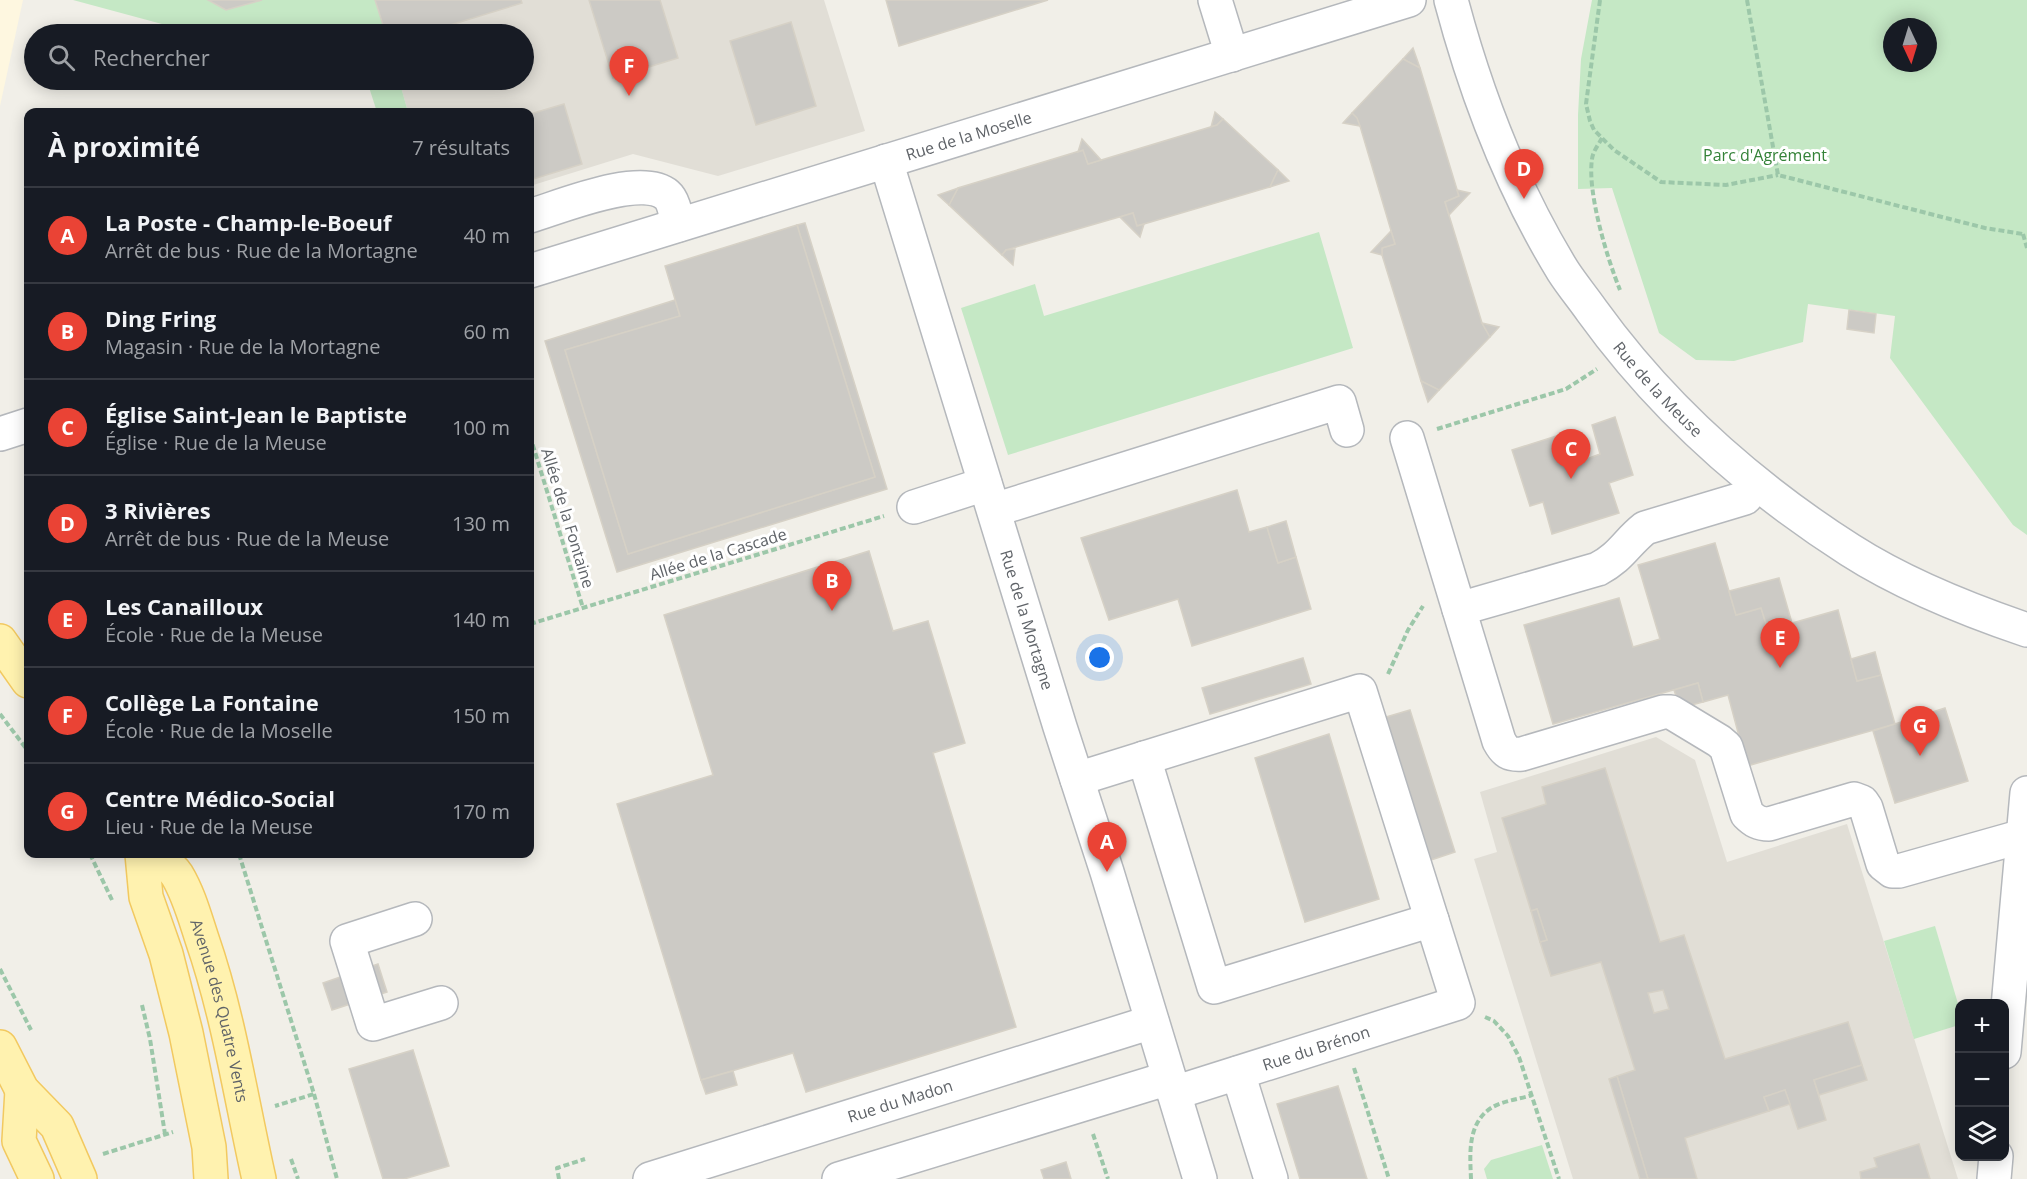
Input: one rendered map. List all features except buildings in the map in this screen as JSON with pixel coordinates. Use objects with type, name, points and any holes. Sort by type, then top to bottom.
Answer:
[{"type":"main road","points":[[0,641],[24,675]]},
{"type":"main road","points":[[142,858],[146,897],[166,954],[186,1033],[208,1147],[211,1179]]},
{"type":"main road","name":"Avenue des Quatre Vents","points":[[159,858],[177,874],[213,970],[226,1017],[243,1110],[259,1179]]},
{"type":"main road","points":[[0,1047],[19,1141],[38,1179]]},
{"type":"main road","points":[[11,1094],[57,1126],[88,1168]]},
{"type":"street","points":[[1215,0],[1232,55]]},
{"type":"street","name":"Rue de la Moselle","points":[[534,270],[1409,0]]},
{"type":"street","name":"Rue de la Meuse","points":[[1451,0],[1464,51],[1478,89],[1524,199],[1564,273],[1618,346],[1695,431],[1757,484],[1852,551],[1923,589],[2027,630]]},
{"type":"street","name":"Rue de la Mortagne","points":[[886,161],[1200,1179]]},
{"type":"street","points":[[534,215],[636,186],[655,190],[669,197],[678,225]]},
{"type":"street","points":[[914,507],[989,497],[1339,402],[1347,430]]},
{"type":"street","points":[[1407,438],[1499,741],[1504,750],[1512,755],[1522,754],[1664,712],[1671,712],[1725,747],[1747,814],[1753,820],[1761,824],[1769,824],[1854,799],[1862,801],[1883,864],[1892,871],[1899,871],[2023,836]]},
{"type":"street","points":[[1457,603],[1598,569],[1614,561],[1634,537],[1645,528],[1745,498],[1757,484]]},
{"type":"street","points":[[1077,779],[1360,691],[1458,1003]]},
{"type":"street","points":[[1144,758],[1214,987],[1431,920]]},
{"type":"street","points":[[2009,1014],[2021,923],[2023,836],[2027,793]]},
{"type":"street","points":[[415,919],[347,941],[369,1013],[373,1023],[441,1003]]},
{"type":"street","name":"Rue du Brénon","points":[[1172,1086],[1238,1073],[1458,1003]]},
{"type":"street","name":"Rue du Madon","points":[[650,1179],[1152,1022]]},
{"type":"street","points":[[1238,1073],[1271,1179]]},
{"type":"street","points":[[839,1179],[1083,1105],[1172,1086]]},
{"type":"street","points":[[1994,1179],[1996,1161]]},
{"type":"path","points":[[1600,0],[1586,104],[1590,121],[1594,130],[1614,150],[1661,182],[1726,185],[1778,175],[1985,228],[2023,234]]},
{"type":"path","points":[[1747,0],[1778,175]]},
{"type":"path","points":[[1602,138],[1592,155],[1592,188],[1610,266],[1623,297]]},
{"type":"path","points":[[2023,234],[2027,230]]},
{"type":"path","points":[[2023,234],[2027,248]]},
{"type":"path","points":[[1407,438],[1566,389],[1596,370],[1618,346]]},
{"type":"path","name":"Allée de la Fontaine","points":[[534,449],[583,608]]},
{"type":"path","name":"Allée de la Cascade","points":[[534,623],[914,507]]},
{"type":"path","points":[[1360,691],[1386,678],[1408,630],[1423,605],[1457,603]]},
{"type":"path","points":[[0,714],[24,746]]},
{"type":"path","points":[[92,858],[114,906]]},
{"type":"path","points":[[240,858],[314,1094],[337,1179]]},
{"type":"path","points":[[1458,1003],[1494,1021],[1508,1036],[1520,1057],[1559,1179]]},
{"type":"path","points":[[142,1004],[165,1134]]},
{"type":"path","points":[[1344,1039],[1389,1179]]},
{"type":"path","points":[[266,1106],[273,1107],[314,1094]]},
{"type":"path","points":[[1471,1179],[1472,1134],[1480,1119],[1492,1108],[1532,1095]]},
{"type":"path","points":[[1083,1105],[1108,1179]]},
{"type":"path","points":[[88,1168],[174,1132]]},
{"type":"path","points":[[559,1179],[557,1168],[585,1159]]},
{"type":"shaded area","points":[[0,0],[23,0],[0,106]]},
{"type":"shaded area","points":[[375,0],[824,0],[865,131],[718,176],[633,154],[534,185],[534,108],[407,108],[402,90],[534,90],[534,24],[383,24]]},
{"type":"shaded area","points":[[1656,737],[1695,760],[1727,862],[1847,824],[1958,1179],[1573,1179],[1474,859],[1497,852],[1480,792]]},
{"type":"green space","points":[[73,0],[375,0],[383,24],[162,24]]},
{"type":"green space","name":"Parc d'Agrément","points":[[1592,0],[2027,0],[2027,535],[2013,525],[1890,358],[1895,316],[1808,304],[1803,342],[1734,361],[1696,360],[1659,333],[1612,188],[1578,189],[1581,59]]},
{"type":"green space","points":[[370,90],[402,90],[407,108],[376,108]]},
{"type":"green space","points":[[1319,232],[1353,348],[1008,455],[961,308],[1035,284],[1044,316]]},
{"type":"green space","points":[[1935,926],[1957,999],[1955,1026],[1914,1039],[1884,941]]},
{"type":"green space","points":[[1542,1145],[1553,1179],[1487,1179],[1484,1169],[1491,1160]]},
{"type":"place","name":"Collège La Fontaine","points":[[629,96]]},
{"type":"place","name":"3 Rivières","points":[[1524,199]]},
{"type":"place","name":"Église Saint-Jean le Baptiste","points":[[1571,479]]},
{"type":"place","name":"Ding Fring","points":[[832,611]]},
{"type":"place","name":"Les Canailloux","points":[[1780,668]]},
{"type":"place","name":"Centre Médico-Social","points":[[1920,756]]},
{"type":"place","name":"La Poste - Champ-le-Boeuf","points":[[1107,872]]}]
